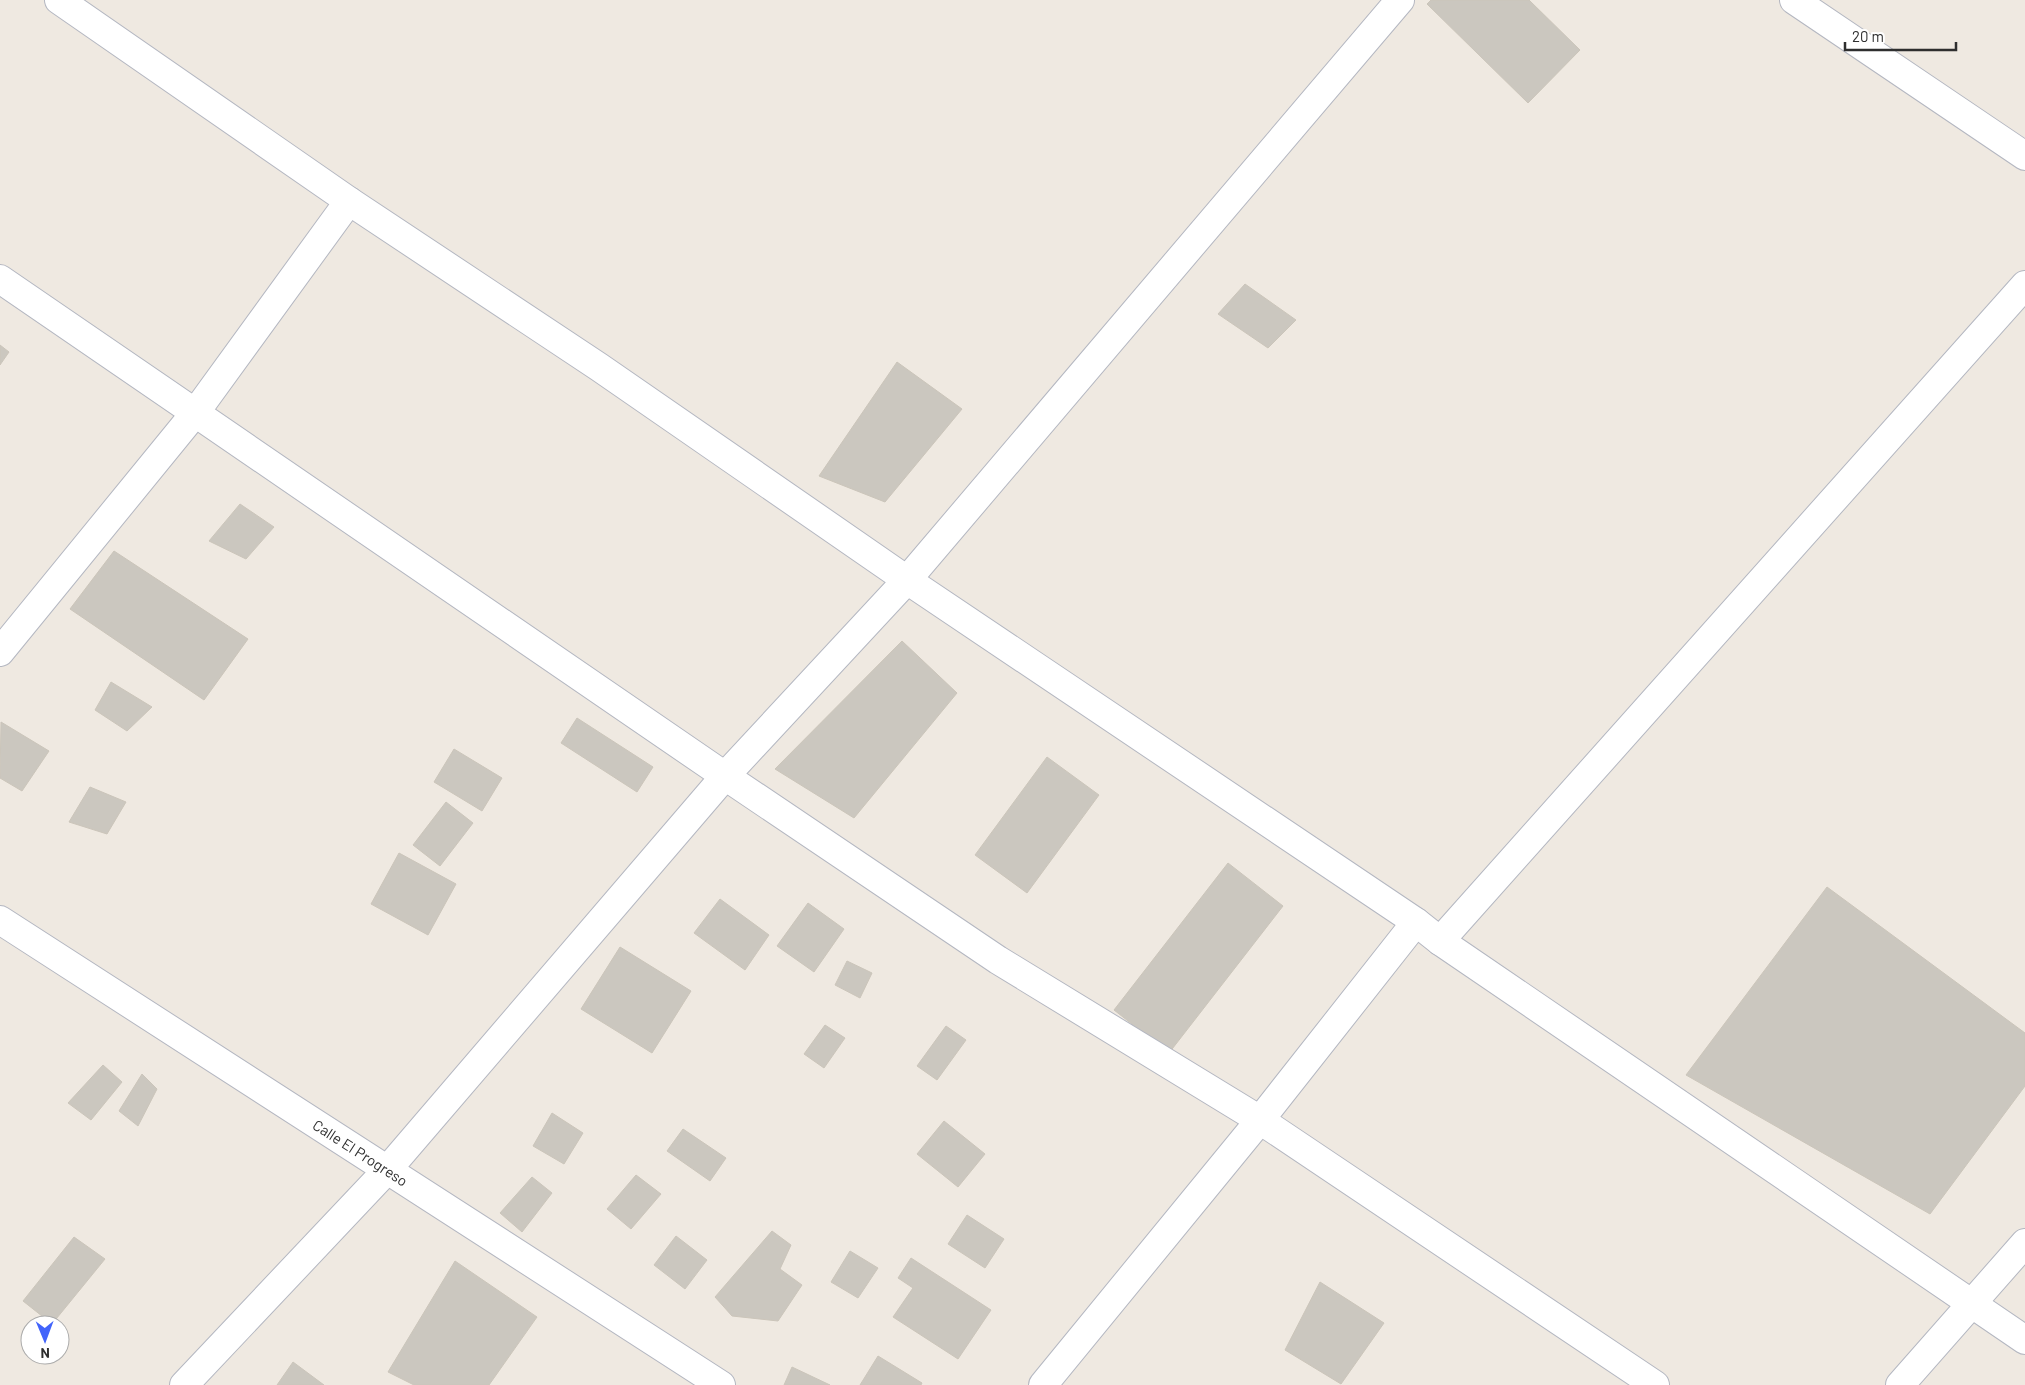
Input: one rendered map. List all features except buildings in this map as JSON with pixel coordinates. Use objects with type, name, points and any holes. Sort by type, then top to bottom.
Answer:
[{"type":"street","points":[[59,0],[349,201],[599,368],[907,580],[1416,922],[1440,941],[2025,1340]]},
{"type":"street","points":[[184,1385],[388,1169],[725,776],[907,580],[1400,0]]},
{"type":"street","points":[[1794,0],[2025,156]]},
{"type":"street","points":[[0,652],[194,413],[349,201]]},
{"type":"street","points":[[0,279],[725,776],[998,960],[1260,1120],[1654,1385]]},
{"type":"street","points":[[1440,941],[2025,285]]},
{"type":"street","name":"Calle El Progreso","points":[[0,920],[721,1385]]},
{"type":"street","points":[[1043,1385],[1260,1120],[1416,922]]},
{"type":"street","points":[[1900,1385],[2025,1243]]}]
